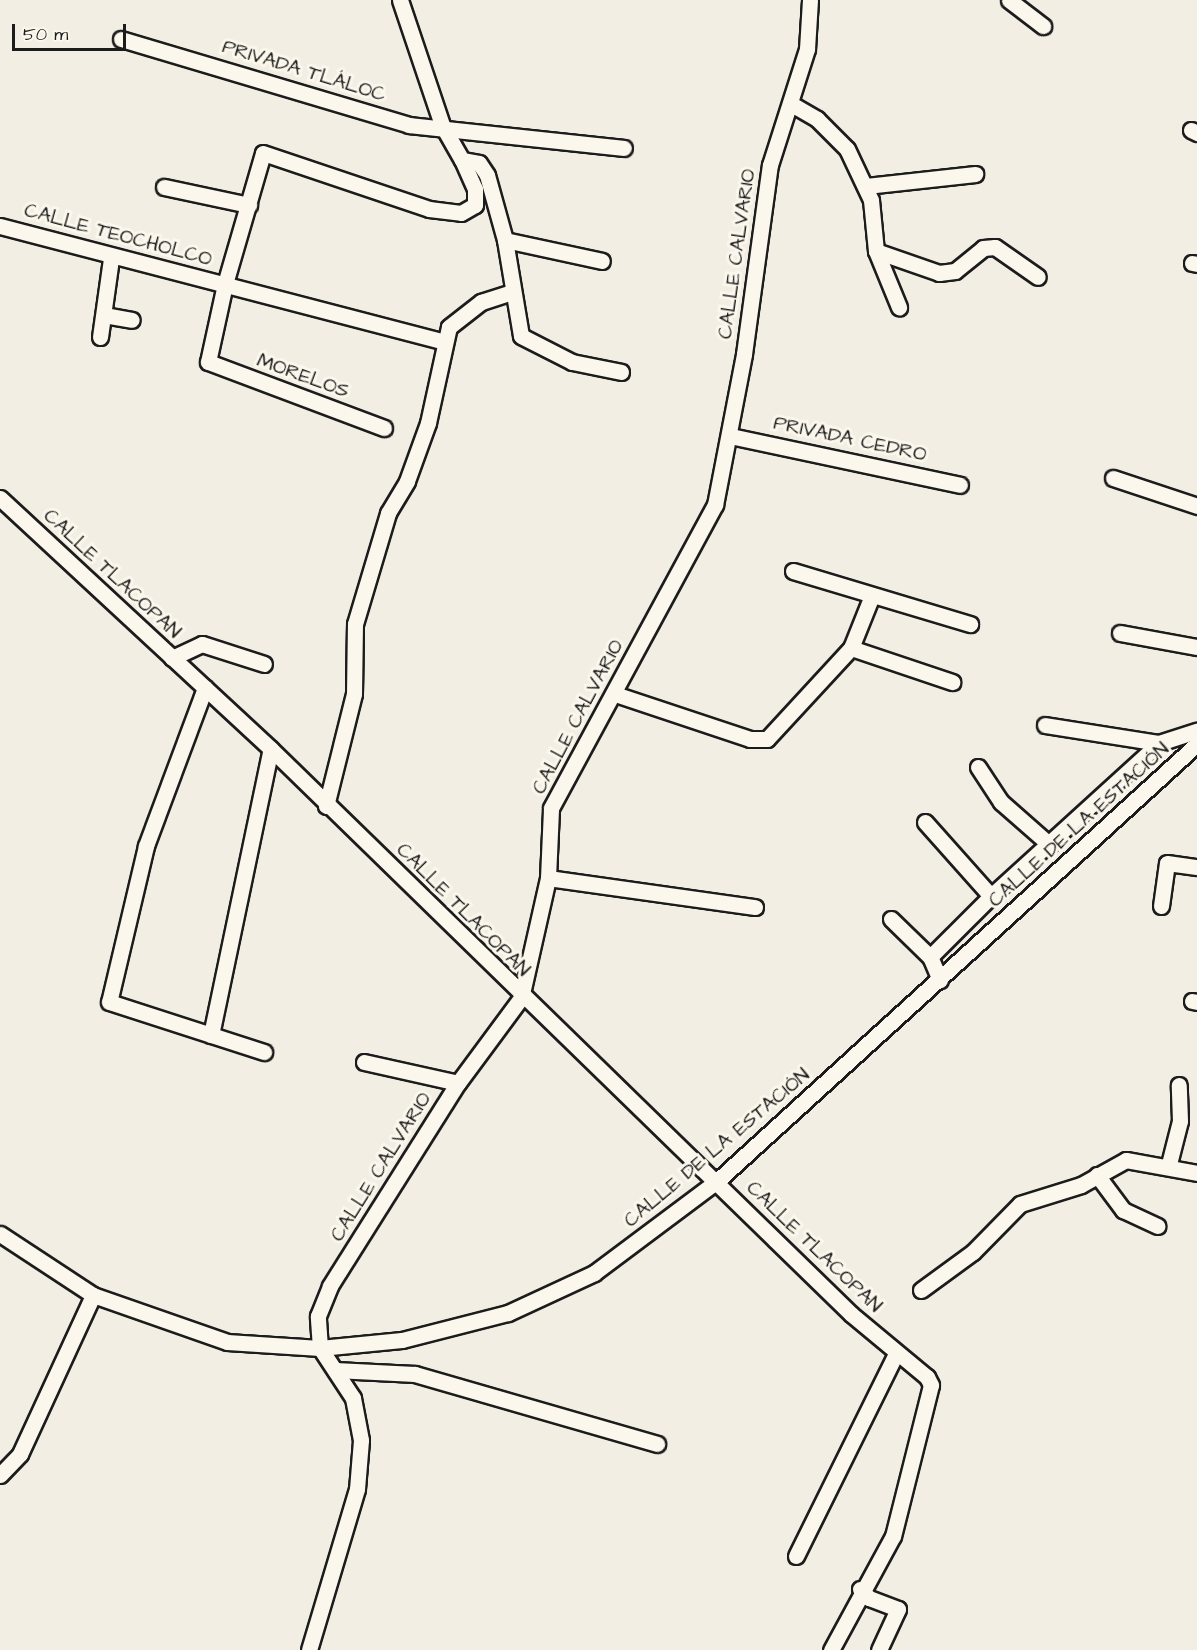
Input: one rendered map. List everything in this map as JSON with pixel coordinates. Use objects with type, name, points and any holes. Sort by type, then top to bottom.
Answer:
[{"type":"street","points":[[225,284],[263,153],[429,209],[461,213],[475,205],[475,189],[442,125],[400,0]]},
{"type":"street","name":"CALLE CALVARIO","points":[[320,1348],[318,1316],[330,1286],[458,1083],[521,998],[548,878],[551,808],[715,505],[730,436],[770,165],[793,105],[807,49],[810,0]]},
{"type":"street","points":[[1009,0],[1043,26]]},
{"type":"street","name":"PRIVADA TLÁLOC","points":[[122,39],[409,125],[442,125],[624,148]]},
{"type":"street","points":[[793,105],[837,136],[866,186],[876,251],[899,307]]},
{"type":"street","points":[[462,160],[479,164],[487,176],[505,240],[521,336],[532,346],[572,362],[621,372]]},
{"type":"street","points":[[866,186],[975,174]]},
{"type":"street","points":[[164,187],[249,205]]},
{"type":"street","name":"CALLE TEOCHOLCO","points":[[0,226],[111,259],[225,284],[444,342]]},
{"type":"street","points":[[505,240],[602,261]]},
{"type":"street","points":[[876,251],[939,273],[956,271],[982,248],[995,248],[1038,277]]},
{"type":"street","points":[[100,337],[111,259]]},
{"type":"street","name":"MORELOS","points":[[225,284],[208,362],[384,428]]},
{"type":"street","points":[[326,806],[354,694],[355,624],[388,513],[407,481],[428,423],[449,327],[466,310],[512,292]]},
{"type":"street","points":[[104,315],[132,320]]},
{"type":"street","name":"PRIVADA CEDRO","points":[[730,436],[960,485]]},
{"type":"street","points":[[1113,478],[1197,506]]},
{"type":"street","name":"CALLE TLACOPAN","points":[[0,498],[271,749],[521,998],[717,1181],[896,1354],[930,1380],[893,1536],[860,1589]]},
{"type":"street","points":[[793,571],[871,598],[970,624]]},
{"type":"street","points":[[615,693],[759,740],[775,733],[850,648],[871,598]]},
{"type":"street","points":[[1120,633],[1197,648]]},
{"type":"street","points":[[172,658],[202,644],[264,664]]},
{"type":"street","points":[[850,648],[952,682]]},
{"type":"street","points":[[205,688],[146,846],[109,1002],[264,1052]]},
{"type":"street","points":[[1045,725],[1159,743]]},
{"type":"street","points":[[930,957],[991,896],[1050,845],[1159,743],[1197,731]]},
{"type":"street","name":"CALLE DE LA ESTACIÓN","points":[[0,1234],[93,1295],[227,1342],[320,1348],[402,1340],[508,1313],[594,1273],[717,1181],[1197,744]]},
{"type":"street","points":[[211,1035],[271,749]]},
{"type":"street","points":[[978,767],[1001,802],[1050,845]]},
{"type":"street","points":[[925,822],[991,896]]},
{"type":"street","points":[[1161,906],[1167,863],[1197,867]]},
{"type":"street","points":[[548,878],[755,908]]},
{"type":"street","points":[[891,919],[930,957],[940,980]]},
{"type":"street","points":[[364,1062],[458,1083]]},
{"type":"street","points":[[1169,1164],[1180,1121],[1179,1085]]},
{"type":"street","points":[[921,1290],[972,1252],[1020,1204],[1057,1193],[1126,1160],[1169,1164],[1197,1173]]},
{"type":"street","points":[[1097,1175],[1123,1210],[1158,1226]]},
{"type":"street","points":[[0,1475],[20,1454],[93,1295]]},
{"type":"street","points":[[309,1650],[357,1489],[361,1440],[353,1398],[320,1348]]},
{"type":"street","points":[[796,1556],[896,1354]]},
{"type":"street","points":[[335,1370],[415,1374],[657,1444]]},
{"type":"street","points":[[831,1650],[860,1589],[869,1598],[898,1609],[879,1650]]}]
